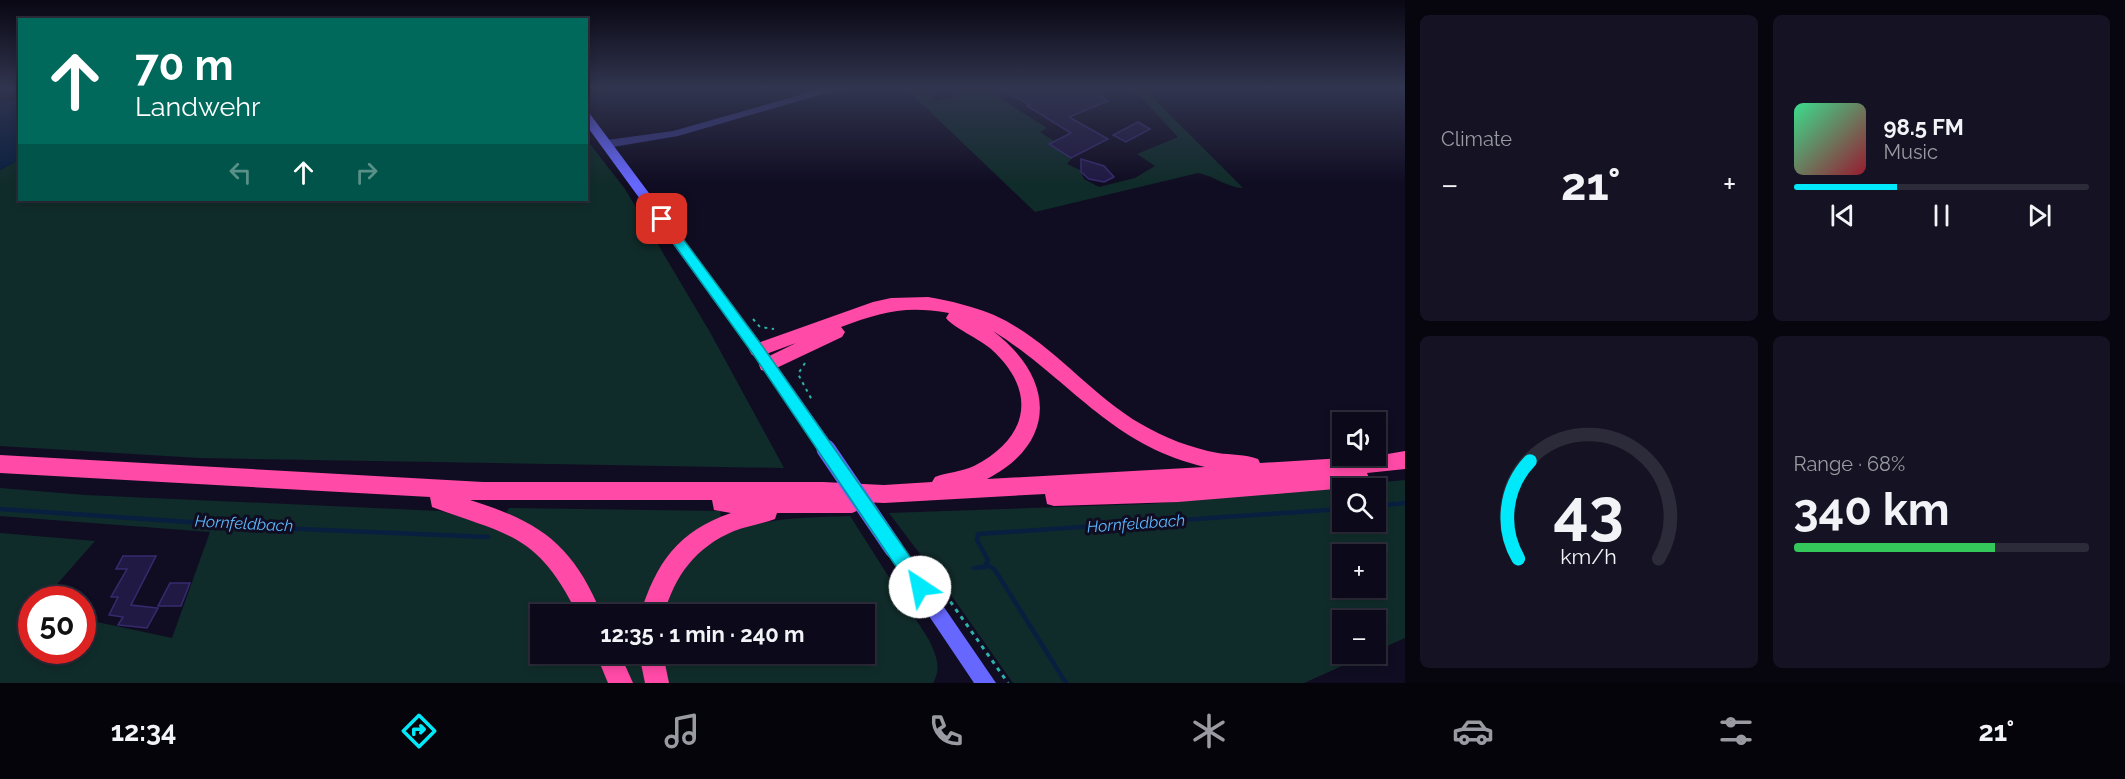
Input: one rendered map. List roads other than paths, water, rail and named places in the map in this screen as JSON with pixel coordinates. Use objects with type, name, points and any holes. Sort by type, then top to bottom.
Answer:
[{"type":"highway","points":[[763,358],[888,304],[928,303],[951,306],[1003,327],[1031,346],[1121,422],[1159,443],[1210,459],[1245,465],[1343,467]]},
{"type":"highway","points":[[792,345],[895,310],[917,310],[947,316],[970,324],[1007,351],[1022,373],[1032,399],[1028,432],[1011,455],[983,472],[950,483],[885,485],[823,491]]},
{"type":"highway","points":[[0,464],[483,491],[823,491],[884,494],[1343,467],[1405,460]]},
{"type":"highway","points":[[0,476],[439,500],[805,505],[1178,493],[1329,481],[1405,472]]},
{"type":"highway","points":[[439,500],[510,522],[528,532],[547,547],[564,566],[584,604]]},
{"type":"highway","points":[[654,604],[664,578],[674,562],[701,536],[743,517],[805,505]]},
{"type":"highway","points":[[612,664],[621,683]]},
{"type":"highway","points":[[653,664],[657,683]]},
{"type":"main road","points":[[588,119],[763,358],[986,683]]},
{"type":"street","points":[[607,144],[674,134],[728,119]]},
{"type":"water","points":[[0,119],[18,119],[18,161],[0,170]]},
{"type":"waterway","name":"Hornfeldbach","points":[[1386,505],[1405,503]]},
{"type":"waterway","name":"Hornfeldbach","points":[[0,509],[276,528],[488,537]]},
{"type":"waterway","name":"Hornfeldbach","points":[[986,564],[988,560],[977,540],[978,534],[1332,510]]},
{"type":"waterway","name":"Hornfeldbach","points":[[974,568],[985,567],[986,564]]},
{"type":"waterway","points":[[986,564],[995,570],[1066,683]]}]
